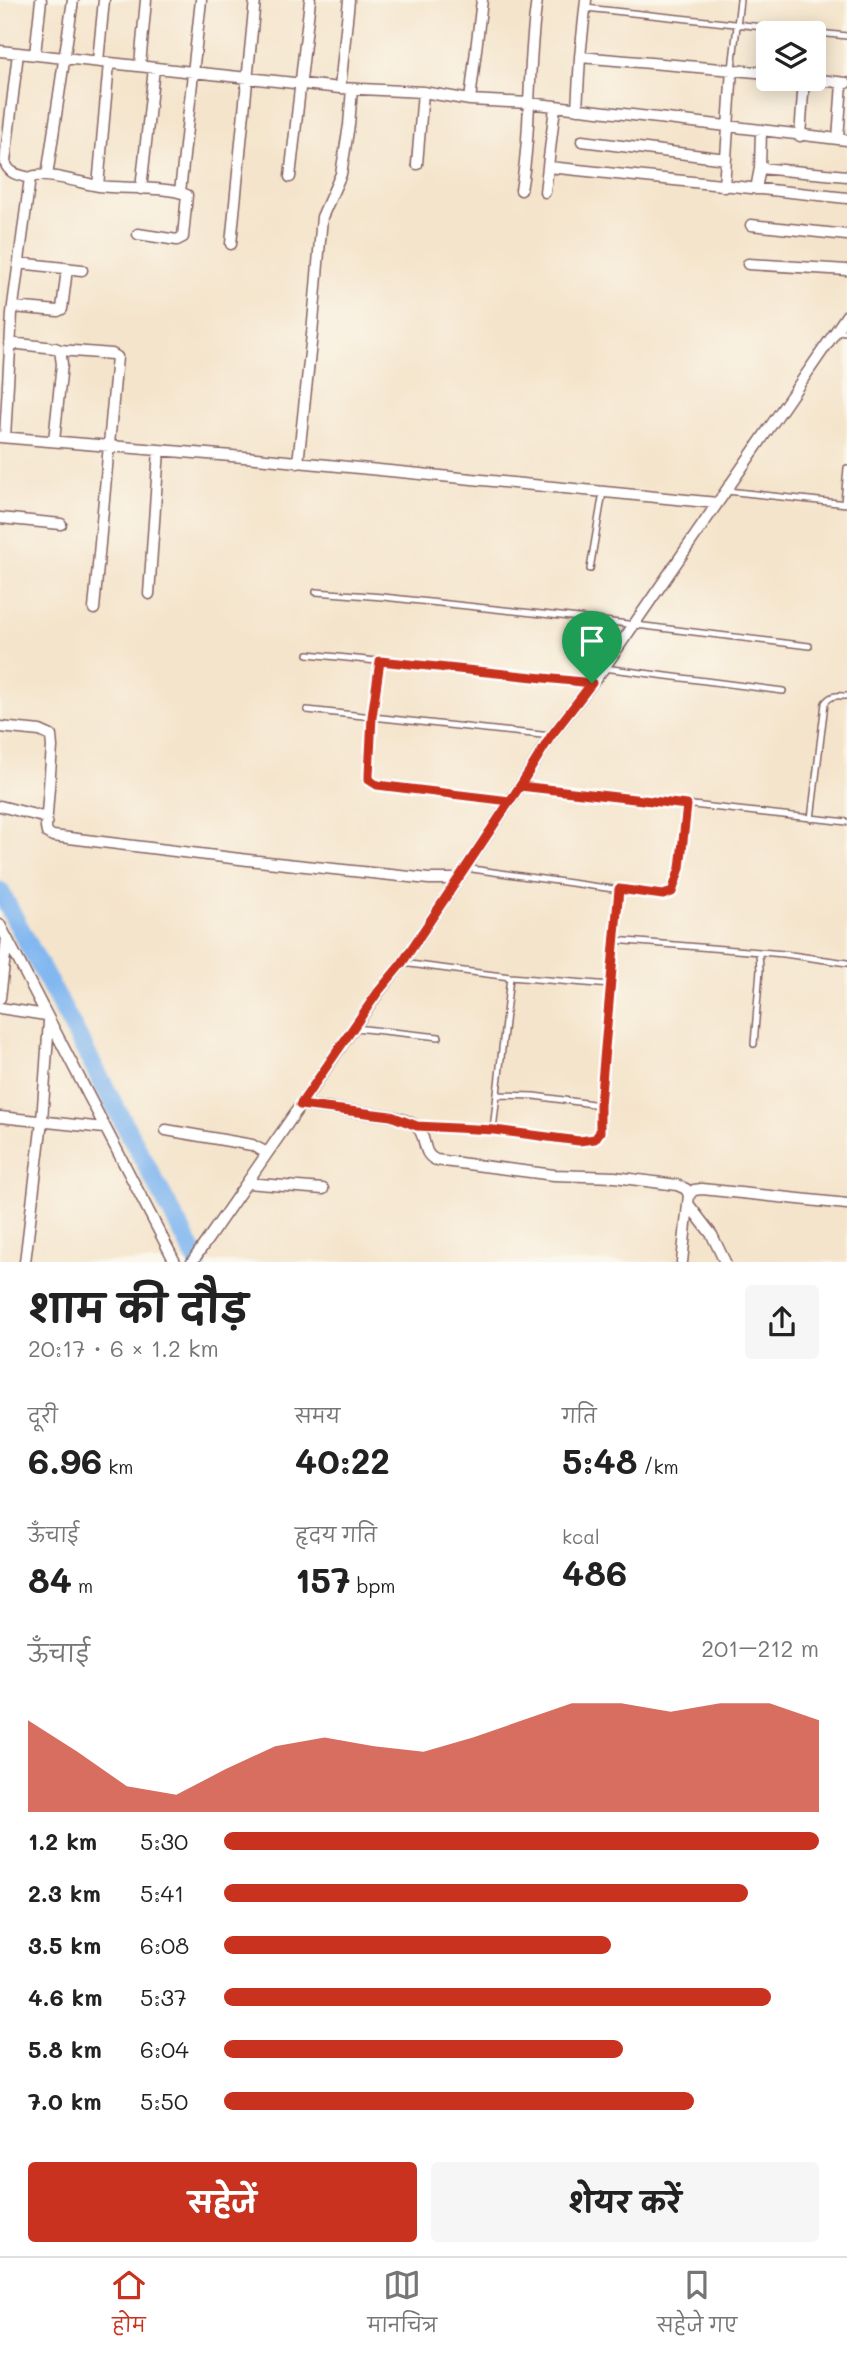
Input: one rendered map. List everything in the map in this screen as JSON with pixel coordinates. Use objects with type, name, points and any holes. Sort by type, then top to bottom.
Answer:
[{"type":"street","points":[[35,54],[41,0]]},
{"type":"street","points":[[47,176],[73,0]]},
{"type":"street","points":[[98,186],[104,0]]},
{"type":"street","points":[[140,65],[146,0]]},
{"type":"street","points":[[180,192],[201,0]]},
{"type":"street","points":[[231,244],[255,0]]},
{"type":"street","points":[[290,177],[310,0]]},
{"type":"street","points":[[298,463],[320,228],[322,217],[341,174],[349,125],[346,89],[349,0]]},
{"type":"street","points":[[470,100],[482,0]]},
{"type":"street","points":[[521,190],[524,178],[531,41],[537,0]]},
{"type":"street","points":[[577,109],[586,4]]},
{"type":"street","points":[[0,51],[346,89],[423,92],[470,100],[529,103],[843,140],[845,83],[826,81]]},
{"type":"street","points":[[18,53],[5,162],[8,169],[30,178],[34,175],[47,176],[98,186],[180,192],[187,195],[183,237],[177,240],[138,234]]},
{"type":"street","points":[[580,57],[756,71]]},
{"type":"street","points":[[141,189],[154,68]]},
{"type":"street","points":[[724,187],[732,68]]},
{"type":"street","points":[[800,136],[803,91]]},
{"type":"street","points":[[418,164],[423,92]]},
{"type":"street","points":[[545,192],[555,107]]},
{"type":"street","points":[[756,189],[760,168],[761,131]]},
{"type":"street","points":[[582,141],[726,159]]},
{"type":"street","points":[[549,167],[847,198]]},
{"type":"street","points":[[760,168],[847,176]]},
{"type":"street","points":[[30,178],[19,263],[8,310],[10,343],[3,437],[717,503]]},
{"type":"street","points":[[524,178],[547,179]]},
{"type":"street","points":[[751,225],[847,235]]},
{"type":"street","points":[[19,263],[82,270]]},
{"type":"street","points":[[748,264],[847,270]]},
{"type":"street","points":[[8,310],[62,309],[67,269]]},
{"type":"street","points":[[192,1262],[378,992],[402,963],[551,736],[604,668],[717,503],[841,332],[847,315]]},
{"type":"street","points":[[10,343],[116,356],[94,609]]},
{"type":"street","points":[[54,441],[62,364],[60,350]]},
{"type":"street","points":[[149,594],[159,450]]},
{"type":"street","points":[[0,518],[61,524]]},
{"type":"street","points":[[0,727],[40,730],[51,736],[47,833],[53,836],[429,879],[457,879]]},
{"type":"street","points":[[0,806],[47,818]]},
{"type":"street","points":[[0,925],[175,1262]]},
{"type":"street","points":[[0,998],[7,937]]},
{"type":"street","points":[[0,1008],[48,1018]]},
{"type":"street","points":[[25,1262],[42,1121],[48,1018]]},
{"type":"street","points":[[300,1105],[391,1116],[417,1126],[429,1157],[436,1160],[554,1175],[615,1177],[677,1185],[687,1189],[689,1200],[682,1262]]},
{"type":"street","points":[[0,1118],[104,1128]]},
{"type":"street","points":[[166,1130],[252,1145],[267,1153]]},
{"type":"street","points":[[247,1183],[323,1189]]},
{"type":"street","points":[[689,1200],[694,1190],[702,1189],[847,1204]]},
{"type":"street","points":[[689,1200],[712,1235],[725,1262]]},
{"type":"lane","points":[[732,68],[740,0]]},
{"type":"lane","points":[[586,4],[847,36]]},
{"type":"lane","points":[[727,491],[846,503],[847,468]]},
{"type":"lane","points":[[590,569],[603,492]]},
{"type":"lane","points":[[316,592],[383,597],[809,646]]},
{"type":"lane","points":[[308,654],[592,683]]},
{"type":"lane","points":[[380,661],[372,717],[369,775],[373,783],[510,801]]},
{"type":"lane","points":[[604,668],[783,691]]},
{"type":"lane","points":[[811,819],[825,703],[834,695],[847,696]]},
{"type":"lane","points":[[307,709],[551,736]]},
{"type":"lane","points":[[520,786],[847,822]]},
{"type":"lane","points":[[464,868],[663,895],[672,892],[680,868],[687,805]]},
{"type":"lane","points":[[417,1126],[494,1130],[589,1141],[595,1139],[600,1132],[600,1105],[619,889]]},
{"type":"lane","points":[[614,940],[847,963]]},
{"type":"lane","points":[[754,1044],[759,953]]},
{"type":"lane","points":[[402,963],[510,978],[611,985]]},
{"type":"lane","points":[[494,1130],[510,978]]},
{"type":"lane","points":[[354,1028],[439,1037]]},
{"type":"lane","points":[[497,1095],[534,1096],[600,1105]]},
{"type":"waterway","points":[[0,891],[198,1262]]},
{"type":"route","points":[[592,683],[380,661],[372,717],[369,780],[377,785],[510,801],[520,786],[687,805],[680,868],[672,892],[663,895],[619,889],[608,1039],[600,1105],[600,1132],[595,1139],[579,1141],[494,1130],[417,1126],[391,1116],[300,1105],[378,992],[402,963],[464,868],[510,801],[520,786],[551,736],[592,683]]}]
